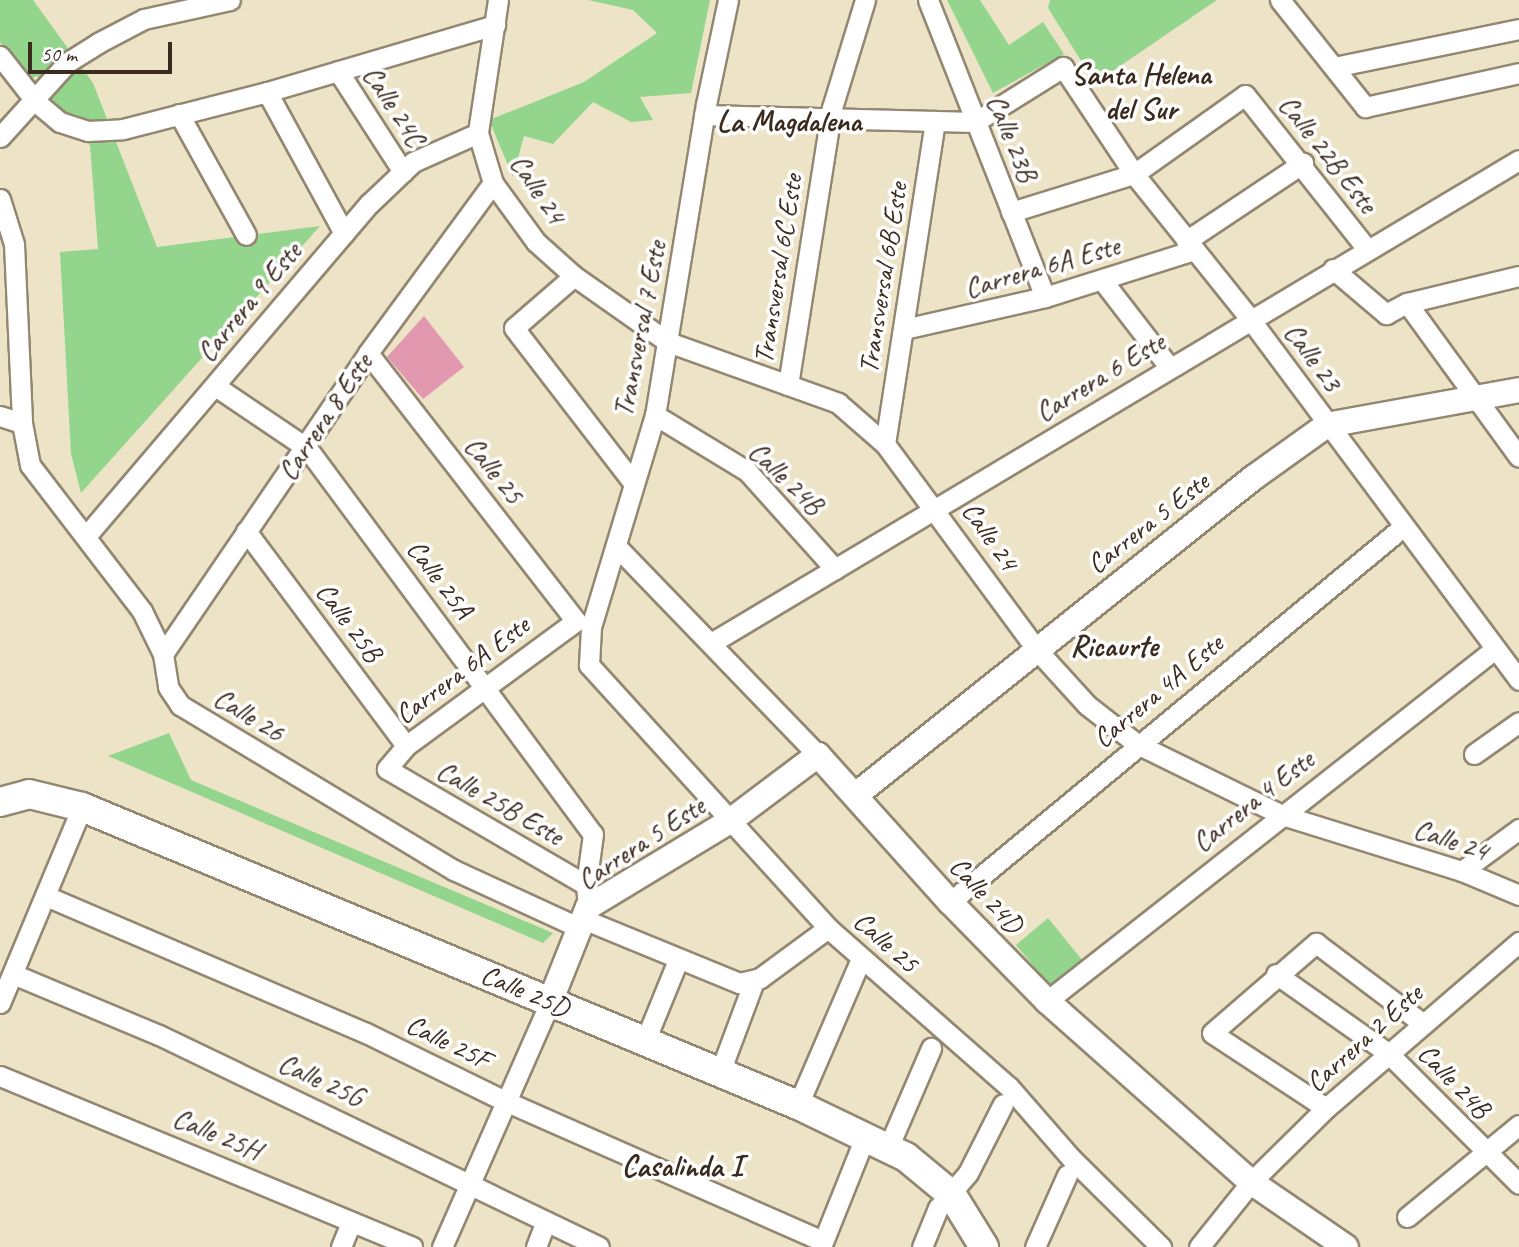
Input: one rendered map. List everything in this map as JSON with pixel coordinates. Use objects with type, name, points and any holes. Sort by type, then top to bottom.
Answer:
[{"type":"main road","name":"Calle 25D","points":[[0,802],[29,794],[82,807],[799,1105],[906,1157],[952,1195],[984,1246]]},
{"type":"street","points":[[0,137],[36,102],[68,62],[109,37],[178,8],[230,0]]},
{"type":"street","points":[[478,133],[498,0]]},
{"type":"street","name":"Transversal 7 Este","points":[[589,665],[584,624],[617,547],[632,481],[655,415],[705,115],[728,0]]},
{"type":"street","name":"Transversal 6C Este","points":[[788,385],[831,118],[865,0]]},
{"type":"street","name":"Calle 23B","points":[[928,0],[1045,297]]},
{"type":"street","points":[[1280,0],[1366,107],[1519,74]]},
{"type":"street","points":[[0,56],[36,102],[60,122],[88,131],[123,129],[267,92],[495,26]]},
{"type":"street","points":[[1334,67],[1519,29]]},
{"type":"street","name":"Calle 23","points":[[975,122],[1063,67],[1134,174],[1250,319],[1519,680]]},
{"type":"street","name":"Calle 24C","points":[[338,71],[403,172]]},
{"type":"street","points":[[267,92],[344,233]]},
{"type":"street","name":"Calle 22B Este","points":[[1134,174],[1245,95],[1303,163],[1367,249]]},
{"type":"street","points":[[179,114],[246,235]]},
{"type":"street","points":[[705,115],[975,122]]},
{"type":"street","name":"Transversal 6B Este","points":[[885,444],[935,121]]},
{"type":"street","name":"Carrera 9 Este","points":[[87,535],[344,233],[403,172],[413,162],[478,133]]},
{"type":"street","name":"Calle 24","points":[[478,133],[494,183],[536,242],[574,276],[668,342],[838,403],[885,444],[937,509],[1037,650],[1087,705],[1138,744],[1282,815],[1462,871],[1519,895]]},
{"type":"street","name":"Carrera 6 Este","points":[[711,643],[1519,160]]},
{"type":"street","name":"Carrera 6A Este","points":[[904,329],[1045,297],[1102,280],[1190,245],[1303,163]]},
{"type":"street","points":[[1011,212],[1134,174]]},
{"type":"street","name":"Carrera 8 Este","points":[[163,654],[246,531],[307,448],[368,354],[494,183]]},
{"type":"street","name":"Calle 26","points":[[0,199],[14,244],[22,423],[30,465],[87,535],[142,611],[163,654],[168,687],[180,705],[209,726],[454,870],[584,910]]},
{"type":"street","points":[[1333,269],[1386,314],[1407,303],[1519,276]]},
{"type":"street","points":[[574,276],[514,328],[632,481]]},
{"type":"street","points":[[1102,280],[1170,368]]},
{"type":"street","points":[[1407,303],[1478,397],[1519,457]]},
{"type":"street","name":"Calle 25","points":[[368,354],[584,624]]},
{"type":"street","name":"Calle 25A","points":[[215,386],[307,448],[593,834],[584,910]]},
{"type":"street","name":"Carrera 5 Este","points":[[857,794],[1037,650],[1328,425],[1519,390]]},
{"type":"street","name":"Calle 24B","points":[[655,415],[747,471],[835,569]]},
{"type":"street","points":[[0,416],[22,423]]},
{"type":"street","name":"Carrera 4A Este","points":[[950,902],[1404,526]]},
{"type":"street","name":"Calle 25B","points":[[246,531],[406,746]]},
{"type":"street","name":"Calle 24D","points":[[617,547],[857,794],[950,902],[1047,1001],[1251,1182],[1346,1247]]},
{"type":"street","name":"Carrera 6A Este","points":[[387,769],[406,746],[485,686],[584,624]]},
{"type":"street","name":"Carrera 4 Este","points":[[1047,1001],[1495,649]]},
{"type":"street","name":"Calle 25","points":[[589,665],[828,928],[1009,1087],[1071,1158],[1161,1247]]},
{"type":"street","points":[[1474,754],[1519,722]]},
{"type":"street","name":"Carrera 5 Este","points":[[442,1247],[550,1002],[584,910],[730,821],[818,755]]},
{"type":"street","name":"Calle 25B Este","points":[[387,769],[584,910],[678,960],[746,982]]},
{"type":"street","points":[[0,1003],[82,807]]},
{"type":"street","points":[[1462,871],[1519,829]]},
{"type":"street","name":"Calle 25F","points":[[46,896],[366,1033],[505,1101],[822,1244]]},
{"type":"street","points":[[720,1072],[746,982],[828,928]]},
{"type":"street","name":"Carrera 2 Este","points":[[1199,1247],[1251,1182],[1325,1108],[1519,942]]},
{"type":"street","points":[[1325,1108],[1212,1033],[1276,974],[1316,943],[1422,1023]]},
{"type":"street","points":[[799,1105],[861,958]]},
{"type":"street","points":[[645,1041],[678,960]]},
{"type":"street","name":"Calle 25G","points":[[13,974],[159,1035],[469,1182],[545,1223],[599,1247]]},
{"type":"street","name":"Calle 24B","points":[[1276,974],[1388,1053],[1485,1154],[1519,1184]]},
{"type":"street","points":[[822,1244],[931,1048]]},
{"type":"street","name":"Calle 25H","points":[[0,1076],[412,1247]]},
{"type":"street","points":[[922,1247],[938,1208],[952,1195],[1003,1104]]},
{"type":"street","points":[[1407,1217],[1519,1125]]},
{"type":"street","points":[[1035,1247],[1067,1175]]},
{"type":"street","points":[[341,1247],[351,1222]]},
{"type":"street","points":[[536,1247],[545,1223]]},
{"type":"green space","points":[[0,0],[33,0],[93,83],[157,247],[320,226],[81,493],[71,454],[60,252],[98,249],[90,145],[49,123],[38,76],[26,80],[0,42]]},
{"type":"green space","points":[[588,0],[710,0],[691,93],[640,97],[653,120],[631,122],[593,102],[553,144],[524,136],[513,177],[489,120],[584,82],[657,33],[633,10]]},
{"type":"green space","points":[[947,0],[980,0],[1009,45],[1043,22],[1064,54],[993,93]]},
{"type":"green space","points":[[1050,0],[1217,0],[1095,83],[1048,8]]},
{"type":"green space","points":[[169,733],[191,780],[553,933],[543,943],[108,756]]},
{"type":"green space","points":[[1048,918],[1083,961],[1051,987],[1016,945]]},
{"type":"building","points":[[424,316],[464,367],[423,399],[387,357]]},
{"type":"district","name":"Santa Helena del Sur","points":[[1141,91]]},
{"type":"district","name":"La Magdalena","points":[[789,121]]},
{"type":"district","name":"Ricaurte","points":[[1114,646]]},
{"type":"district","name":"Casalinda I","points":[[682,1166]]}]
